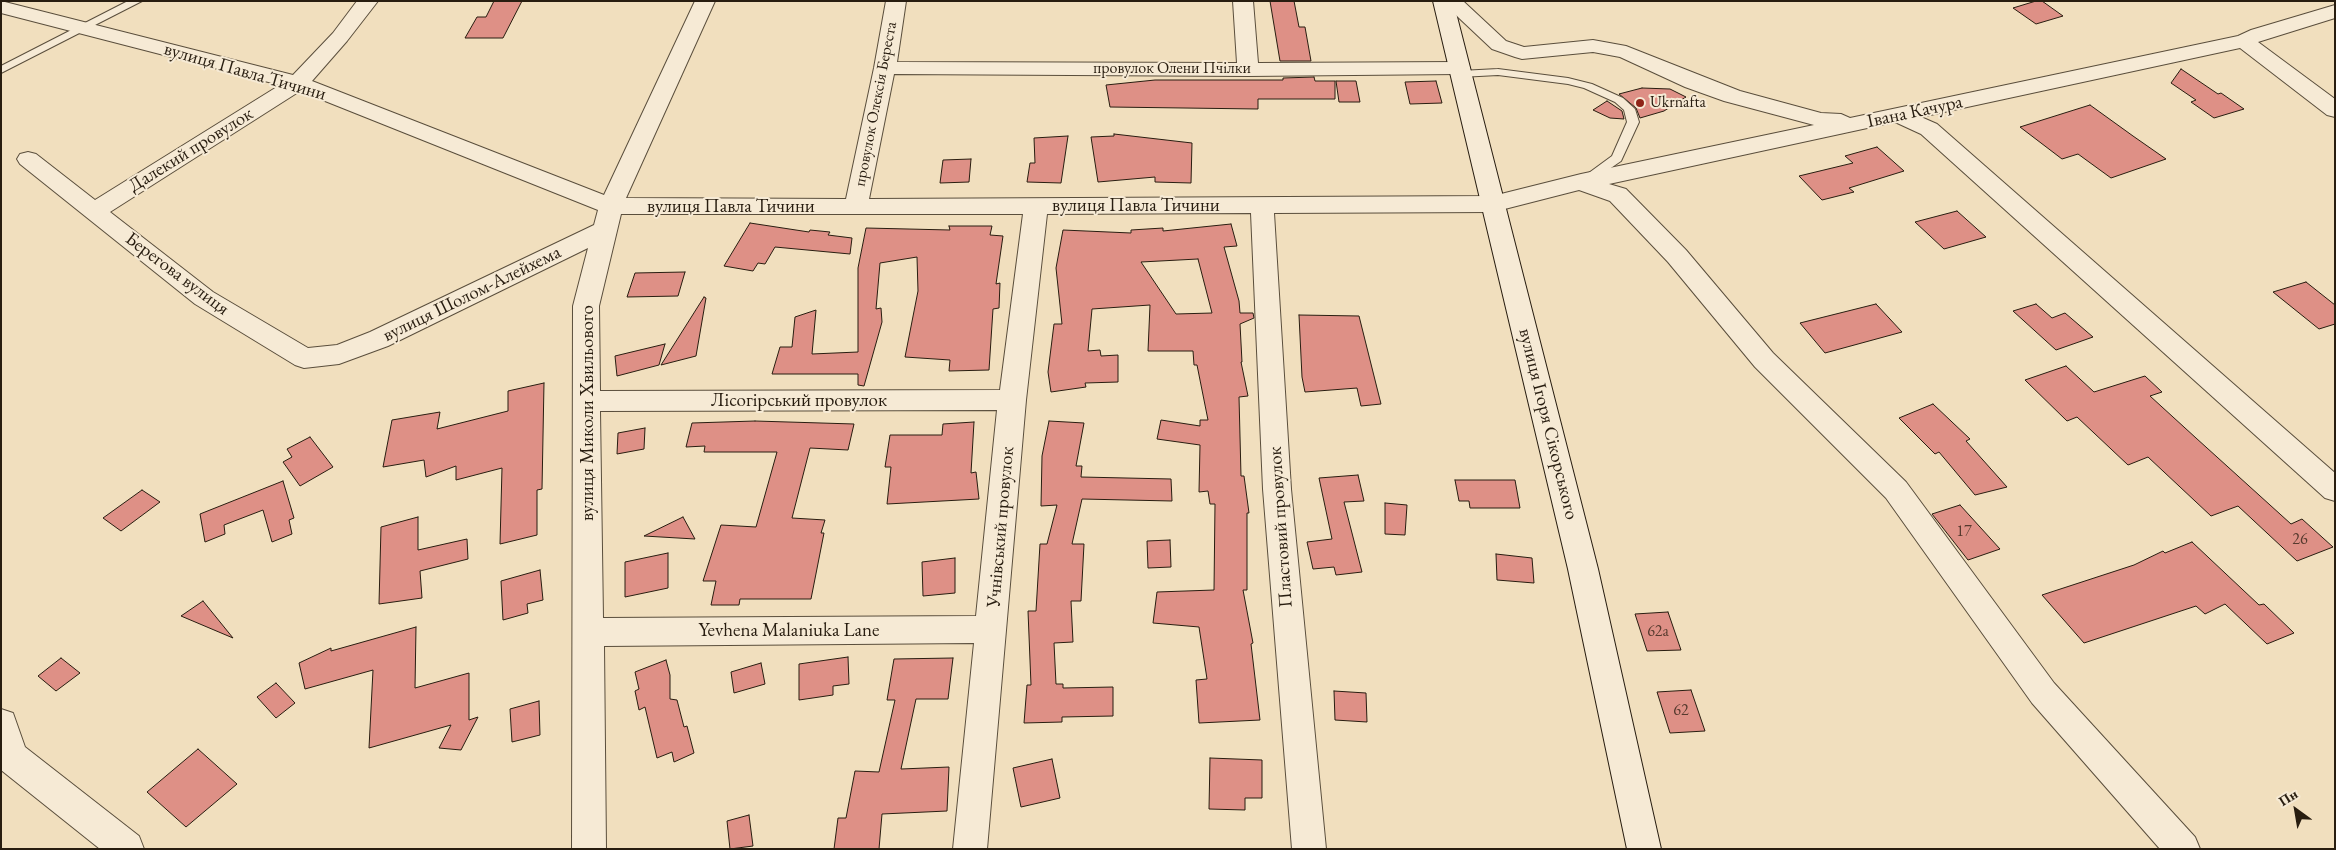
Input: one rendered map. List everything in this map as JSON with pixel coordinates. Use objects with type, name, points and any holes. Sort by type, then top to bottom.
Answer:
[{"type":"street","name":"Далекий провулок","points":[[94,211],[298,83],[340,37],[368,1]]},
{"type":"street","name":"вулиця Миколи Хвильового","points":[[589,849],[586,306],[608,218],[704,1]]},
{"type":"street","name":"провулок Олексія Береста","points":[[856,207],[885,68],[896,1]]},
{"type":"street","points":[[1243,1],[1248,70]]},
{"type":"street","name":"вулиця Ігоря Сікорського","points":[[1443,1],[1584,570],[1644,849]]},
{"type":"street","points":[[1450,1],[1499,45],[1522,53],[1594,46],[1626,52],[1693,82],[1774,109],[1821,120],[1870,122]]},
{"type":"street","name":"вулиця Павла Тичини","points":[[1,7],[298,83],[608,218],[856,207],[1493,204]]},
{"type":"street","name":"Івана Качура","points":[[1493,204],[1581,182],[1900,116],[2244,41],[2258,34],[2335,11]]},
{"type":"street","points":[[2244,41],[2335,110]]},
{"type":"street","name":"провулок Олени Пчілки","points":[[885,68],[1459,71]]},
{"type":"street","points":[[1900,116],[1929,129],[2335,490]]},
{"type":"street","name":"Берегова вулиця","points":[[28,159],[204,298],[304,358],[339,354]]},
{"type":"street","points":[[1581,182],[1618,195],[1678,256],[1764,360],[1896,490],[2042,693],[2183,849]]},
{"type":"street","name":"Пластовий провулок","points":[[1262,205],[1277,490],[1309,849]]},
{"type":"street","name":"Учнівський провулок","points":[[970,849],[1012,400],[1036,206]]},
{"type":"street","name":"вулиця Шолом-Алейхема","points":[[339,354],[379,339],[608,218]]},
{"type":"street","name":"Лісогірський провулок","points":[[586,401],[1012,400]]},
{"type":"street","name":"Yevhena Malaniuka Lane","points":[[588,632],[991,629]]},
{"type":"street","points":[[1,724],[11,757],[127,848]]},
{"type":"lane","points":[[1,70],[136,1]]},
{"type":"lane","points":[[1459,71],[1498,72],[1568,80],[1606,93],[1629,109],[1633,122],[1617,158],[1600,172],[1581,182]]},
{"type":"building","points":[[494,1],[522,1],[503,38],[465,38],[477,17],[486,17]]},
{"type":"building","points":[[1270,1],[1294,1],[1299,27],[1305,27],[1311,61],[1280,61]]},
{"type":"building","points":[[2042,1],[2063,16],[2036,24],[2013,8]]},
{"type":"building","points":[[2181,69],[2244,109],[2214,118],[2191,102],[2196,100],[2171,83]]},
{"type":"building","points":[[1314,77],[1315,81],[1335,81],[1335,99],[1258,99],[1258,109],[1110,107],[1106,85],[1155,80],[1283,80],[1283,78]]},
{"type":"building","points":[[1336,81],[1356,81],[1360,102],[1339,102]]},
{"type":"building","points":[[1436,81],[1442,103],[1410,104],[1405,82]]},
{"type":"building","points":[[1642,88],[1670,89],[1686,97],[1664,111],[1640,118],[1636,108],[1619,94]]},
{"type":"building","points":[[1607,101],[1622,111],[1624,119],[1610,118],[1593,110]]},
{"type":"building","points":[[2090,105],[2166,159],[2111,178],[2078,154],[2062,159],[2020,127]]},
{"type":"building","points":[[1114,134],[1192,143],[1191,183],[1155,182],[1155,177],[1098,182],[1091,137],[1114,136]]},
{"type":"building","points":[[1068,136],[1061,183],[1027,182],[1030,163],[1035,163],[1034,138]]},
{"type":"building","points":[[1877,147],[1904,171],[1849,188],[1854,192],[1822,200],[1799,176],[1853,163],[1845,156]]},
{"type":"building","points":[[971,159],[969,182],[940,183],[943,160]]},
{"type":"building","points":[[1957,211],[1986,237],[1944,249],[1915,222]]},
{"type":"building","points":[[750,223],[809,232],[810,230],[830,232],[828,235],[852,238],[850,254],[775,247],[765,264],[758,263],[753,271],[724,266]]},
{"type":"building","points":[[1231,224],[1237,246],[1224,247],[1239,301],[1240,313],[1253,313],[1254,318],[1240,324],[1241,362],[1248,396],[1239,397],[1241,476],[1244,476],[1249,513],[1247,513],[1247,590],[1243,590],[1253,643],[1251,644],[1260,720],[1199,723],[1196,680],[1207,679],[1199,627],[1153,623],[1157,592],[1214,590],[1215,504],[1210,504],[1208,491],[1199,492],[1200,445],[1157,439],[1161,420],[1200,426],[1200,420],[1208,420],[1197,365],[1194,365],[1193,351],[1148,351],[1150,305],[1092,309],[1088,351],[1100,350],[1101,356],[1118,355],[1118,382],[1085,383],[1086,387],[1051,392],[1048,372],[1054,324],[1062,324],[1056,268],[1063,230],[1131,233],[1131,230],[1163,228],[1163,231]],"holes":[[[1198,259],[1212,313],[1176,314],[1141,262]]]},
{"type":"building","points":[[949,226],[992,226],[990,235],[1003,236],[996,284],[1000,283],[999,308],[993,309],[989,370],[949,371],[950,360],[905,357],[918,291],[917,257],[880,263],[876,309],[881,308],[882,322],[864,386],[858,385],[858,374],[772,374],[780,347],[792,347],[795,317],[816,310],[812,354],[858,352],[858,268],[866,228],[950,230]]},
{"type":"building","points":[[685,272],[678,296],[627,297],[635,273]]},
{"type":"building","points":[[2306,282],[2335,305],[2335,324],[2319,329],[2273,292]]},
{"type":"building","points":[[704,297],[706,298],[696,356],[661,365]]},
{"type":"building","points":[[1876,304],[1902,332],[1825,353],[1800,323]]},
{"type":"building","points":[[2036,304],[2052,318],[2065,313],[2093,337],[2056,350],[2013,311]]},
{"type":"building","points":[[1299,315],[1359,316],[1381,404],[1361,406],[1357,388],[1305,392],[1302,377]]},
{"type":"building","points":[[665,344],[659,365],[617,376],[615,356]]},
{"type":"building","points":[[2066,366],[2094,392],[2145,376],[2162,392],[2150,396],[2196,438],[2291,524],[2302,519],[2333,547],[2297,561],[2238,506],[2211,516],[2148,457],[2128,465],[2077,417],[2067,421],[2025,380]]},
{"type":"building","points":[[544,383],[542,489],[537,490],[537,535],[500,544],[502,468],[456,480],[456,466],[426,477],[424,460],[383,467],[392,420],[440,412],[437,429],[508,411],[508,391]]},
{"type":"building","points":[[1933,404],[1970,439],[1966,441],[2007,487],[1975,495],[1939,452],[1935,454],[1899,418]]},
{"type":"building","points":[[755,421],[854,424],[848,450],[810,448],[792,518],[825,520],[821,533],[824,533],[811,599],[740,599],[739,605],[711,605],[716,581],[703,581],[721,525],[756,527],[777,452],[704,452],[705,446],[686,447],[692,423]]},
{"type":"building","points":[[1049,421],[1084,423],[1076,466],[1082,466],[1081,477],[1171,479],[1172,501],[1082,499],[1072,544],[1084,544],[1081,601],[1071,601],[1073,642],[1054,643],[1056,684],[1063,684],[1063,688],[1113,687],[1113,716],[1062,717],[1062,722],[1024,723],[1027,685],[1031,685],[1028,611],[1036,611],[1040,544],[1047,544],[1057,505],[1041,506],[1042,456]]},
{"type":"building","points":[[974,422],[971,473],[976,472],[979,499],[887,504],[891,467],[885,467],[890,435],[942,435],[943,424]]},
{"type":"building","points":[[645,428],[644,449],[617,454],[618,433]]},
{"type":"building","points":[[310,437],[333,467],[300,486],[283,462],[292,457],[287,449]]},
{"type":"building","points":[[1358,475],[1364,501],[1344,502],[1362,572],[1336,575],[1334,567],[1313,569],[1307,542],[1332,539],[1319,478]]},
{"type":"building","points":[[1455,480],[1515,480],[1520,508],[1470,508],[1469,501],[1459,501]]},
{"type":"building","points":[[283,481],[294,518],[289,520],[292,534],[272,542],[263,510],[224,525],[225,534],[205,542],[200,514]]},
{"type":"building","points":[[142,490],[160,502],[121,531],[103,518]]},
{"type":"building","points":[[1385,503],[1407,505],[1405,535],[1385,534]]},
{"type":"building","points":[[1960,505],[2000,549],[1968,560],[1932,514]]},
{"type":"building","points":[[418,517],[418,550],[467,539],[468,559],[420,571],[422,598],[379,604],[381,527]]},
{"type":"building","points":[[683,517],[695,539],[644,536]]},
{"type":"building","points":[[1170,540],[1171,567],[1148,568],[1147,541]]},
{"type":"building","points":[[2192,542],[2259,605],[2264,604],[2294,633],[2267,644],[2225,604],[2205,614],[2196,606],[2084,643],[2042,595],[2134,565],[2163,551],[2165,553]]},
{"type":"building","points":[[668,553],[668,588],[625,597],[625,562]]},
{"type":"building","points":[[1496,554],[1532,558],[1534,583],[1497,580]]},
{"type":"building","points":[[955,558],[955,593],[923,596],[922,562]]},
{"type":"building","points":[[540,570],[543,600],[527,604],[528,613],[503,620],[501,581]]},
{"type":"building","points":[[203,601],[233,638],[181,616]]},
{"type":"building","points":[[1668,612],[1681,650],[1647,651],[1635,614]]},
{"type":"building","points":[[416,627],[415,688],[469,673],[469,720],[478,717],[461,750],[439,748],[451,725],[369,748],[373,670],[305,689],[299,663],[331,648],[331,651]]},
{"type":"building","points":[[848,657],[849,684],[833,686],[833,695],[799,700],[799,664]]},
{"type":"building","points":[[61,658],[80,673],[56,691],[38,676]]},
{"type":"building","points":[[953,658],[948,699],[916,699],[901,769],[949,767],[947,811],[882,814],[879,849],[834,849],[838,818],[846,818],[855,771],[879,772],[895,700],[887,700],[894,659]]},
{"type":"building","points":[[666,660],[670,675],[670,699],[677,700],[684,727],[687,726],[694,753],[674,762],[672,752],[657,758],[645,707],[639,710],[635,691],[639,689],[635,672]]},
{"type":"building","points":[[761,663],[765,684],[734,693],[731,672]]},
{"type":"building","points":[[276,683],[295,703],[276,718],[257,697]]},
{"type":"building","points":[[1691,690],[1705,731],[1670,733],[1657,692]]},
{"type":"building","points":[[1334,691],[1366,693],[1367,722],[1335,720]]},
{"type":"building","points":[[539,701],[540,735],[512,742],[510,709]]},
{"type":"building","points":[[198,749],[237,784],[186,827],[147,792]]},
{"type":"building","points":[[1210,758],[1262,760],[1262,798],[1245,798],[1245,810],[1209,809]]},
{"type":"building","points":[[1052,759],[1060,798],[1021,807],[1013,768]]},
{"type":"building","points":[[749,815],[753,846],[730,849],[727,821]]},
{"type":"place","name":"Ukrnafta","points":[[1640,103]]}]
